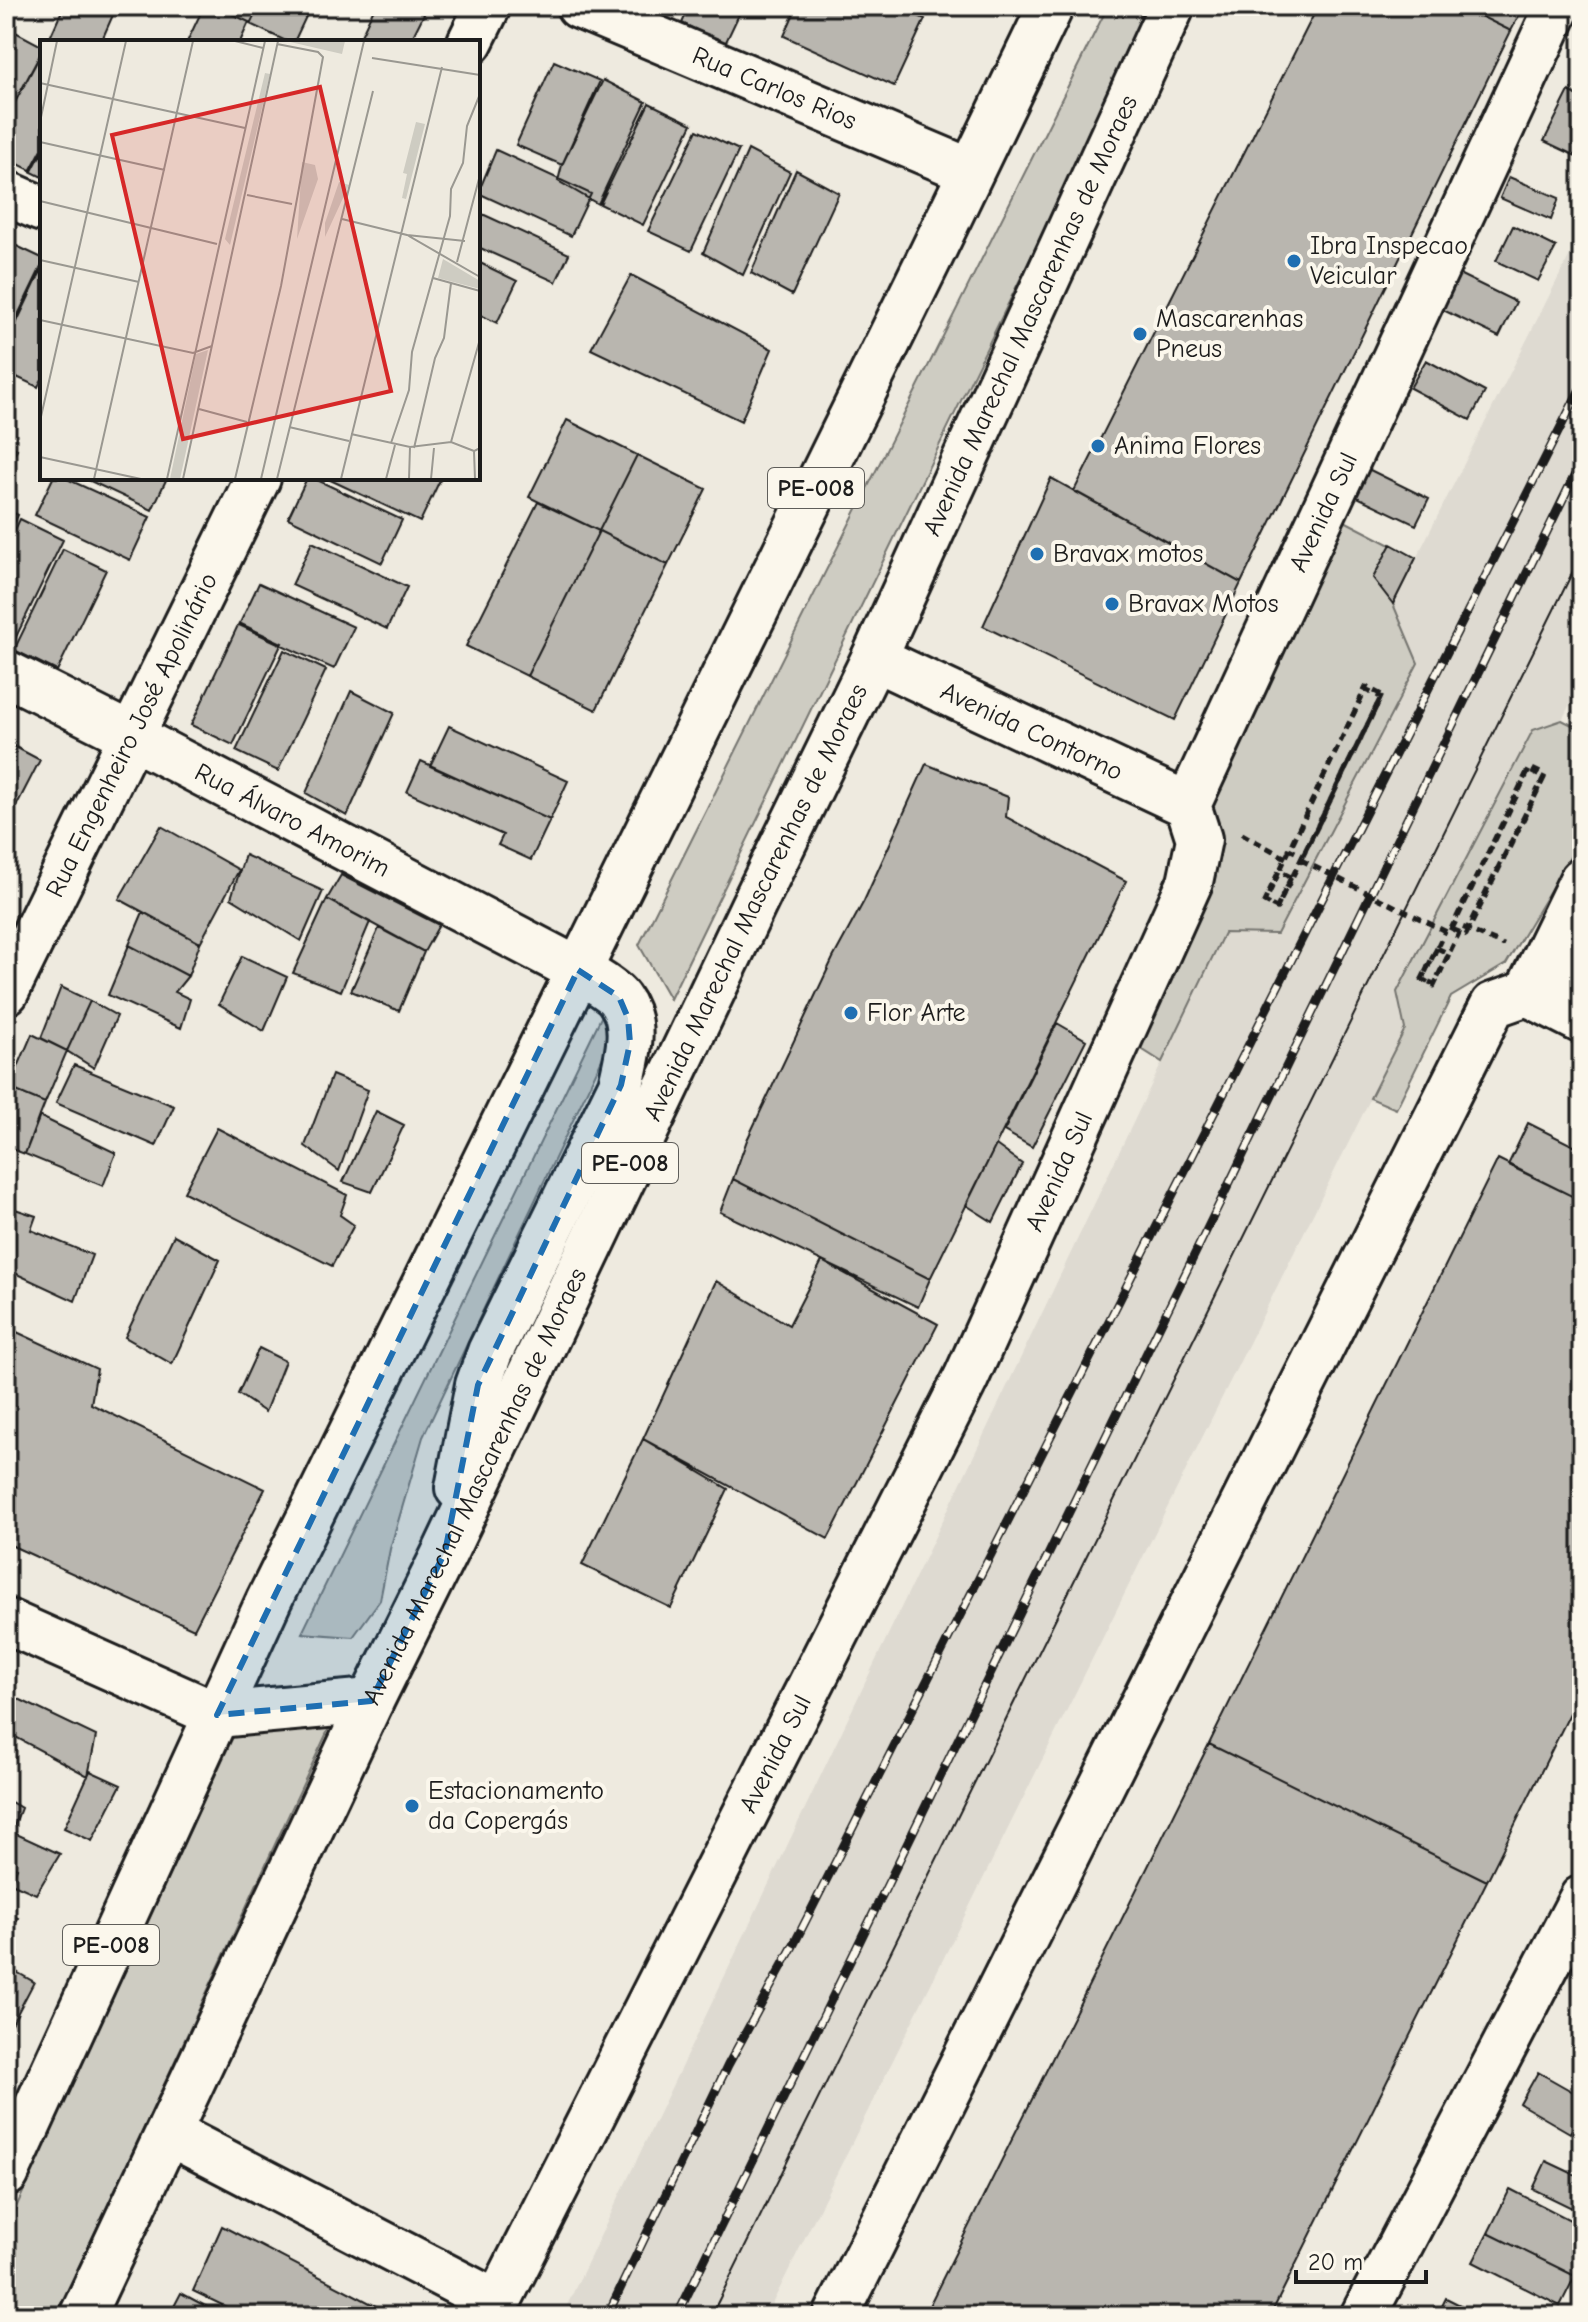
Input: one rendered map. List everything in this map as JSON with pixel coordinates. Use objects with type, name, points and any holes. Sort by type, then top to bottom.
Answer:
[{"type":"main road","points":[[471,40],[488,6]]},
{"type":"main road","name":"Rua Carlos Rios","points":[[579,6],[970,171]]},
{"type":"main road","name":"PE-008","points":[[6,2174],[269,1600],[1051,6]]},
{"type":"main road","name":"Avenida Marechal Mascarenhas de Moraes","points":[[82,2316],[371,1701],[874,658],[1172,6]]},
{"type":"main road","name":"Avenida Sul","points":[[494,2310],[966,1378],[1190,882],[1199,839],[1188,805],[1558,6]]},
{"type":"main road","points":[[6,193],[40,208]]},
{"type":"main road","name":"Rua Engenheiro José Apolinário","points":[[6,992],[257,480]]},
{"type":"main road","name":"Avenida Contorno","points":[[874,658],[1188,805]]},
{"type":"main road","name":"Rua Álvaro Amorim","points":[[6,673],[578,970],[619,997],[628,1018],[630,1043],[621,1085],[490,1352],[478,1385],[445,1552]]},
{"type":"main road","points":[[1527,993],[1582,880]]},
{"type":"main road","points":[[836,2316],[1493,1005],[1527,993],[1578,991]]},
{"type":"main road","points":[[6,1621],[217,1715],[371,1701]]},
{"type":"main road","points":[[1363,2316],[1582,1898]]},
{"type":"main road","points":[[169,2133],[494,2310]]},
{"type":"path","points":[[1301,860],[1277,908],[1264,902],[1279,871],[1291,877],[1277,908],[1265,902],[1286,856],[1293,842],[1326,771],[1333,757],[1339,743],[1366,687],[1382,695],[1303,856],[1289,849],[1330,762],[1358,705],[1365,690],[1381,697],[1307,847],[1301,860]]},
{"type":"path","points":[[1301,860],[1445,931],[1449,933],[1528,770],[1536,774],[1544,778],[1466,935],[1452,929],[1523,781],[1530,768],[1545,775],[1538,789],[1531,803],[1466,928],[1434,984],[1422,979],[1437,948],[1449,954],[1434,986],[1422,979],[1445,931]]},
{"type":"highlighted area","points":[[578,970],[619,997],[628,1018],[630,1043],[621,1085],[478,1385],[445,1552],[371,1701],[217,1715]]},
{"type":"shaded area","points":[[1108,6],[1153,6],[670,999],[639,945]]},
{"type":"shaded area","points":[[1582,231],[1582,680],[1562,720],[1533,730],[1397,992],[1405,1029],[766,2316],[562,2316],[1224,933],[1277,933],[1418,663],[1393,604]]},
{"type":"shaded area","points":[[1331,514],[1416,558],[1393,604],[1418,663],[1277,934],[1224,933],[1162,1062],[1140,1048],[1212,872],[1208,808]]},
{"type":"shaded area","points":[[1562,720],[1582,730],[1582,837],[1506,964],[1451,997],[1396,1109],[1370,1098],[1405,1029],[1397,992],[1533,730]]},
{"type":"shaded area","points":[[605,1009],[612,1038],[423,1437],[390,1549],[380,1600],[353,1637],[302,1633]]},
{"type":"shaded area","points":[[332,1722],[55,2316],[6,2316],[6,2229],[238,1726]]},
{"type":"building","points":[[64,6],[117,6],[102,40],[49,40]]},
{"type":"building","points":[[204,6],[215,6],[249,22],[241,40],[188,40]]},
{"type":"building","points":[[214,6],[259,6],[251,23]]},
{"type":"building","points":[[259,6],[311,6],[295,40],[284,40],[250,24]]},
{"type":"building","points":[[375,6],[428,6],[411,40],[359,40]]},
{"type":"building","points":[[690,6],[743,6],[725,44],[682,23]]},
{"type":"building","points":[[797,6],[896,6],[925,19],[894,86],[784,36]]},
{"type":"building","name":"Ibra Inspecao Veicular","points":[[1318,6],[1460,6],[1511,31],[1241,583],[1074,491]]},
{"type":"building","points":[[1460,6],[1524,6],[1511,31]]},
{"type":"building","points":[[6,27],[40,45],[40,56],[6,119]]},
{"type":"building","points":[[40,55],[40,156],[32,171],[6,158],[6,119]]},
{"type":"building","points":[[554,61],[600,81],[562,165],[516,145]]},
{"type":"building","points":[[603,80],[646,102],[598,204],[558,181],[562,165]]},
{"type":"building","points":[[1569,91],[1582,98],[1582,159],[1544,141]]},
{"type":"building","points":[[649,103],[692,124],[643,225],[600,204]]},
{"type":"building","points":[[697,130],[739,150],[691,251],[648,231]]},
{"type":"building","points":[[496,150],[591,194],[571,236],[480,194]]},
{"type":"building","points":[[748,150],[790,172],[743,275],[703,253]]},
{"type":"building","points":[[40,153],[40,176],[30,171]]},
{"type":"building","points":[[796,170],[839,193],[792,295],[751,273]]},
{"type":"building","points":[[1509,177],[1559,198],[1551,220],[1500,198]]},
{"type":"building","points":[[480,213],[569,254],[556,282],[480,248]]},
{"type":"building","points":[[1513,226],[1556,247],[1538,281],[1496,261]]},
{"type":"building","points":[[6,241],[40,257],[40,269],[6,340]]},
{"type":"building","points":[[480,263],[517,281],[497,323],[480,315]]},
{"type":"building","points":[[40,273],[38,387],[6,372],[6,345]]},
{"type":"building","points":[[1459,274],[1516,302],[1499,337],[1441,309]]},
{"type":"building","points":[[631,275],[772,349],[741,421],[591,349]]},
{"type":"building","points":[[1426,360],[1485,392],[1470,420],[1410,388]]},
{"type":"building","points":[[567,420],[637,455],[599,531],[529,497]]},
{"type":"building","points":[[6,444],[17,449],[6,471]]},
{"type":"building","points":[[637,455],[706,489],[668,565],[599,531]]},
{"type":"building","points":[[1364,467],[1429,499],[1416,525],[1351,494]]},
{"type":"building","name":"Bravax Motos","points":[[1051,478],[1241,583],[1175,720],[983,626]]},
{"type":"building","points":[[52,480],[69,480],[150,517],[130,560],[35,515]]},
{"type":"building","points":[[88,480],[166,480],[152,510]]},
{"type":"building","points":[[306,480],[317,480],[402,520],[382,563],[288,518]]},
{"type":"building","points":[[330,480],[440,480],[420,522]]},
{"type":"building","points":[[538,502],[599,531],[527,676],[466,646]]},
{"type":"building","points":[[6,509],[18,515],[6,540]]},
{"type":"building","points":[[20,519],[63,540],[14,641],[6,638],[6,549]]},
{"type":"building","points":[[599,531],[668,565],[596,710],[527,676]]},
{"type":"building","points":[[312,542],[407,587],[387,629],[292,585]]},
{"type":"building","points":[[1391,544],[1416,558],[1393,604],[1373,578]]},
{"type":"building","points":[[63,549],[106,570],[57,671],[14,650]]},
{"type":"building","points":[[259,583],[354,627],[334,669],[239,625]]},
{"type":"building","points":[[239,623],[282,643],[233,745],[191,725]]},
{"type":"building","points":[[284,650],[326,670],[278,771],[236,751]]},
{"type":"building","points":[[351,691],[394,713],[347,816],[306,793]]},
{"type":"building","points":[[449,726],[568,781],[550,820],[430,766]]},
{"type":"building","points":[[6,742],[40,760],[6,826]]},
{"type":"building","points":[[421,761],[550,820],[531,860],[498,845],[503,835],[407,792]]},
{"type":"building","name":"Flor Arte","points":[[926,764],[1008,797],[1006,817],[1126,881],[930,1279],[733,1179],[747,1140],[833,958],[864,901]]},
{"type":"building","points":[[161,826],[239,870],[200,943],[119,899]]},
{"type":"building","points":[[245,855],[323,891],[301,941],[231,898]]},
{"type":"building","points":[[341,875],[439,925],[424,952],[327,899]]},
{"type":"building","points":[[327,899],[370,922],[341,991],[293,973]]},
{"type":"building","points":[[143,912],[200,943],[188,976],[129,945]]},
{"type":"building","points":[[379,928],[424,952],[399,1011],[351,991]]},
{"type":"building","points":[[129,945],[188,976],[175,992],[190,999],[181,1028],[108,995]]},
{"type":"building","points":[[242,956],[287,977],[264,1031],[219,1004]]},
{"type":"building","points":[[61,987],[90,1001],[67,1051],[41,1038]]},
{"type":"building","points":[[90,1001],[117,1016],[94,1068],[67,1051]]},
{"type":"building","points":[[1057,1023],[1086,1040],[1032,1147],[1004,1131]]},
{"type":"building","points":[[32,1034],[67,1051],[45,1103],[9,1088]]},
{"type":"building","points":[[74,1065],[174,1106],[156,1146],[56,1103]]},
{"type":"building","points":[[332,1075],[368,1090],[339,1171],[305,1146]]},
{"type":"building","points":[[9,1088],[45,1103],[25,1154],[6,1147],[6,1095]]},
{"type":"building","points":[[376,1111],[404,1125],[372,1192],[343,1182]]},
{"type":"building","points":[[39,1116],[116,1153],[103,1186],[25,1154]]},
{"type":"building","points":[[1528,1123],[1582,1150],[1582,1201],[1508,1165]]},
{"type":"building","points":[[217,1128],[347,1195],[340,1215],[354,1225],[332,1266],[184,1192]]},
{"type":"building","points":[[996,1145],[1022,1164],[993,1222],[966,1205]]},
{"type":"building","points":[[1498,1159],[1582,1201],[1582,1689],[1487,1881],[1209,1744]]},
{"type":"building","points":[[733,1179],[930,1279],[918,1307],[720,1212]]},
{"type":"building","points":[[6,1206],[36,1216],[31,1230],[92,1255],[75,1301],[6,1269]]},
{"type":"building","points":[[174,1235],[220,1260],[172,1364],[125,1337]]},
{"type":"building","points":[[822,1261],[938,1324],[828,1539],[643,1439],[716,1281],[789,1325]]},
{"type":"building","points":[[6,1327],[97,1369],[91,1404],[265,1489],[194,1629],[6,1543]]},
{"type":"building","points":[[259,1348],[285,1361],[265,1412],[238,1394]]},
{"type":"building","points":[[643,1439],[728,1489],[671,1608],[582,1565]]},
{"type":"building","points":[[6,1693],[96,1736],[88,1776],[6,1732]]},
{"type":"building","points":[[1209,1744],[1487,1881],[1270,2316],[924,2316]]},
{"type":"building","points":[[90,1771],[121,1785],[92,1841],[64,1828]]},
{"type":"building","points":[[6,1799],[21,1808],[12,1832],[60,1854],[36,1894],[11,1883],[17,1868],[6,1864]]},
{"type":"building","points":[[6,1913],[18,1918],[6,1943]]},
{"type":"building","points":[[6,1966],[34,1982],[6,2035]]},
{"type":"building","points":[[1538,2072],[1582,2097],[1582,2112],[1570,2133],[1520,2104]]},
{"type":"building","points":[[1546,2161],[1582,2178],[1582,2213],[1533,2189]]},
{"type":"building","points":[[1510,2189],[1582,2226],[1582,2262],[1575,2276],[1488,2233]]},
{"type":"building","points":[[222,2226],[395,2316],[245,2316],[193,2291]]},
{"type":"building","points":[[1488,2233],[1575,2276],[1560,2306],[1473,2262]]},
{"type":"building","points":[[181,2293],[224,2316],[169,2316]]},
{"type":"building","points":[[1446,2298],[1482,2316],[1437,2316]]},
{"type":"tram line","points":[[711,2316],[1582,553]]},
{"type":"railway","points":[[607,2316],[728,2065],[793,1946],[1582,385]]},
{"type":"railway","points":[[677,2316],[1582,460]]},
{"type":"place","name":"Ibra Inspecao Veicular","points":[[1294,261]]},
{"type":"place","name":"Mascarenhas Pneus","points":[[1140,334]]},
{"type":"place","name":"Anima Flores","points":[[1098,446]]},
{"type":"place","name":"Bravax motos","points":[[1037,554]]},
{"type":"place","name":"Bravax Motos","points":[[1112,604]]},
{"type":"place","name":"Flor Arte","points":[[851,1013]]},
{"type":"place","name":"Estacionamento da Copergás","points":[[412,1806]]}]
